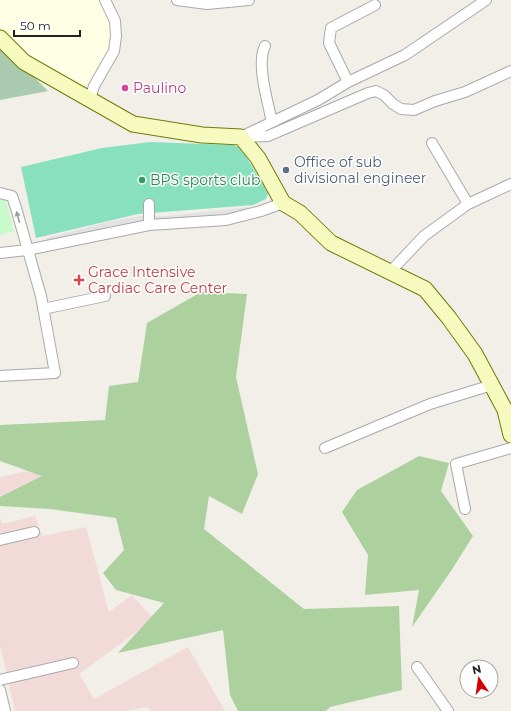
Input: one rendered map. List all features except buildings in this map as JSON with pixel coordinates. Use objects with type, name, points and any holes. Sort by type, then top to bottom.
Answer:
[{"type":"street","points":[[90,99],[94,86],[114,51],[116,36],[115,21],[105,0]]},
{"type":"street","points":[[177,0],[207,4],[249,0]]},
{"type":"street","points":[[241,137],[318,100],[348,82],[405,55],[486,0]]},
{"type":"street","points":[[348,82],[329,43],[331,28],[375,5]]},
{"type":"street","points":[[0,38],[24,62],[133,124],[202,135],[241,137],[268,136],[368,93],[376,91],[384,95],[393,104],[401,109],[414,110],[435,101],[465,92],[511,71]]},
{"type":"street","points":[[265,46],[262,51],[261,62],[272,122]]},
{"type":"street","points":[[241,137],[258,158],[283,203],[300,213],[332,243],[425,289],[449,318],[475,354],[505,410],[511,434]]},
{"type":"street","points":[[432,143],[468,204]]},
{"type":"street","points":[[390,272],[424,236],[468,204],[511,184]]},
{"type":"street","points":[[0,193],[12,196],[41,296],[55,372],[0,376]]},
{"type":"street","points":[[0,253],[27,250],[149,225],[226,220],[261,211],[283,203]]},
{"type":"street","points":[[149,204],[149,225]]},
{"type":"street","points":[[44,309],[105,296]]},
{"type":"street","points":[[325,448],[430,404],[492,385]]},
{"type":"street","points":[[465,509],[456,464],[511,448]]},
{"type":"street","points":[[0,540],[34,532]]},
{"type":"street","points":[[0,680],[73,662]]},
{"type":"street","points":[[417,667],[448,711]]},
{"type":"street","points":[[0,690],[5,711]]},
{"type":"shaded area","points":[[0,0],[104,0],[114,18],[114,50],[96,82],[83,86],[44,69],[0,27]]},
{"type":"shaded area","points":[[0,43],[48,91],[0,100]]},
{"type":"shaded area","points":[[249,207],[250,211],[213,218],[140,221],[113,226],[47,243],[46,238],[112,221],[140,216],[168,216]]},
{"type":"shaded area","points":[[39,468],[44,490],[0,500],[0,477]]},
{"type":"shaded area","points":[[35,516],[42,536],[86,527],[109,612],[132,595],[154,619],[79,674],[94,699],[188,647],[225,711],[152,711],[147,707],[125,711],[15,711],[0,646],[0,517],[2,524]]},
{"type":"green space","name":"BPS sports club","points":[[150,142],[233,145],[241,148],[268,193],[266,199],[253,205],[138,214],[36,238],[21,167],[102,148]]},
{"type":"green space","points":[[5,198],[14,231],[0,235],[0,199]]},
{"type":"green space","points":[[201,292],[247,294],[236,377],[258,474],[242,514],[209,496],[204,529],[304,609],[399,606],[402,690],[330,707],[326,711],[238,711],[230,695],[223,630],[118,653],[164,603],[116,590],[103,573],[124,550],[116,518],[50,509],[0,506],[0,497],[42,476],[0,461],[0,425],[105,420],[109,386],[138,382],[147,323]]},
{"type":"green space","points":[[419,456],[449,463],[441,491],[473,536],[451,571],[412,627],[419,590],[365,595],[368,555],[342,512],[357,490]]},
{"type":"place","name":"Paulino","points":[[125,88]]},
{"type":"place","name":"Office of sub divisional engineer","points":[[286,170]]},
{"type":"place","name":"BPS sports club","points":[[142,180]]},
{"type":"place","name":"Grace Intensive Cardiac Care Center","points":[[79,280]]}]
